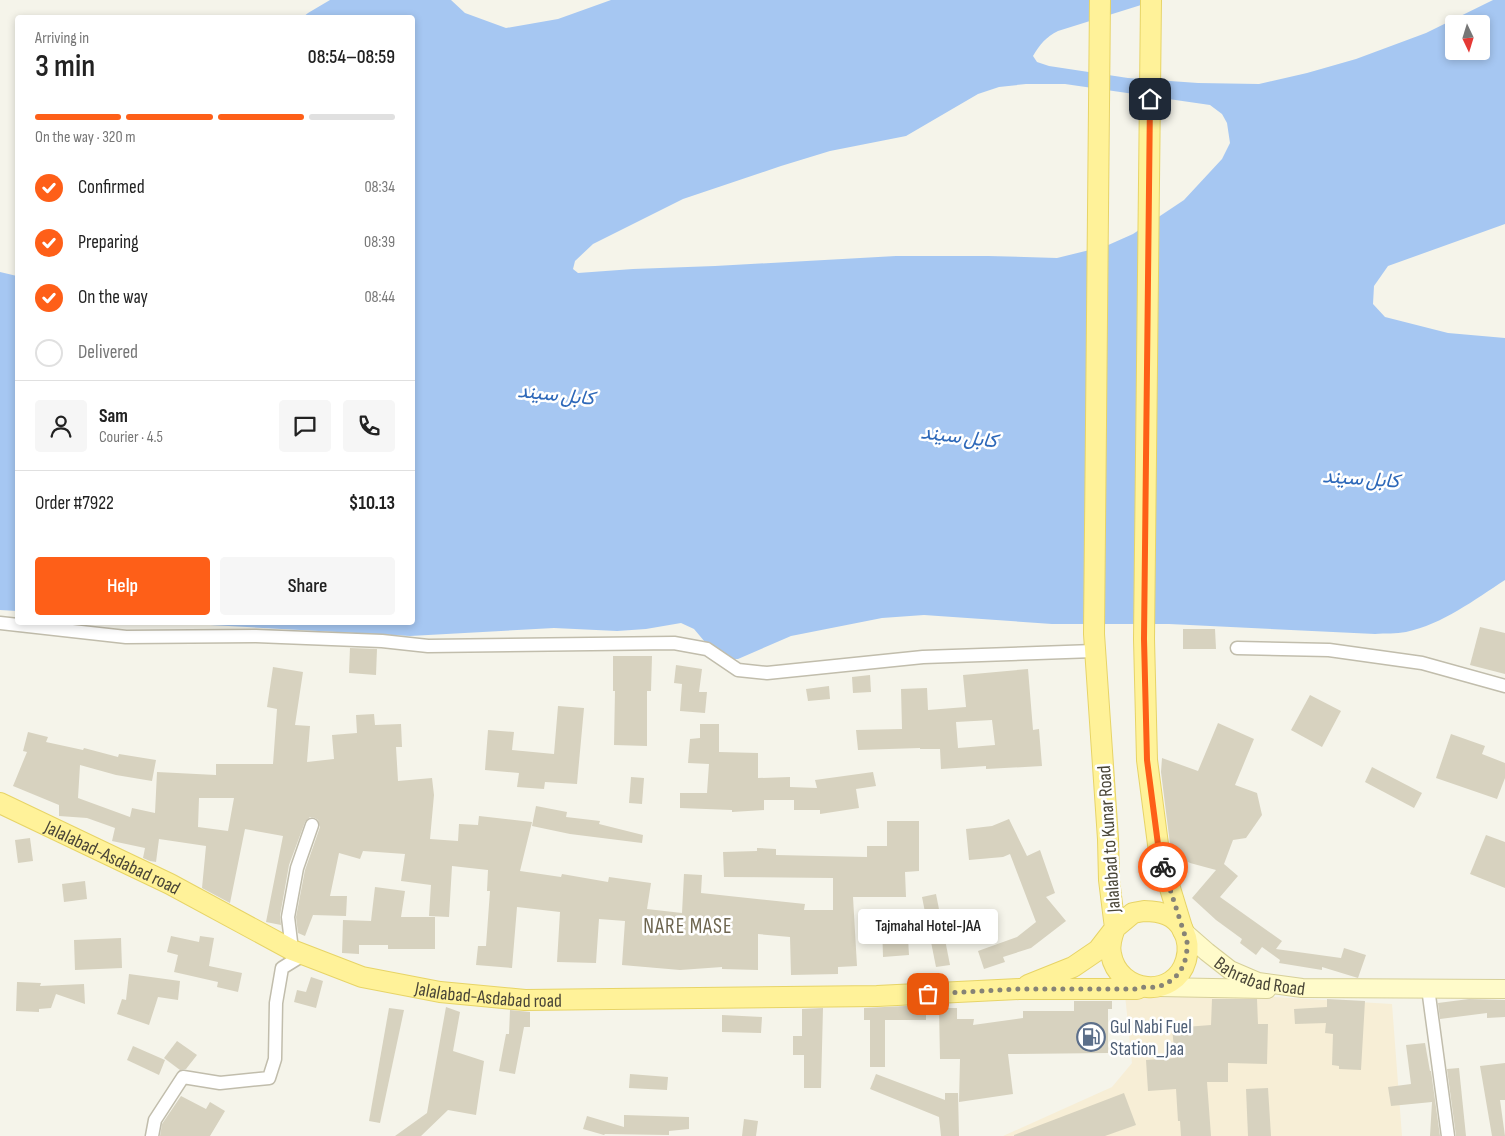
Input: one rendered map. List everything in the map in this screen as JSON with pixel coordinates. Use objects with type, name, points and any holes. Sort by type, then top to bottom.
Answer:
[{"type":"main road","name":"Jalalabad to Kunar Road","points":[[1019,989],[1073,967],[1098,950],[1115,928],[1109,880],[1108,839],[1094,642],[1100,0]]},
{"type":"main road","points":[[1149,987],[1169,982],[1178,975],[1184,965],[1188,948],[1159,852],[1147,760],[1145,631],[1151,0]]},
{"type":"main road","name":"Jalalabad-Asdabad road","points":[[0,803],[170,884],[298,953],[362,977],[440,992],[525,1000],[876,996],[1019,989],[1137,989],[1149,987]]},
{"type":"main road","points":[[1184,931],[1167,914],[1144,910],[1133,914],[1115,928],[1110,952],[1120,975],[1130,982],[1149,987],[1302,988]]},
{"type":"main road","name":"Bahrabad Road","points":[[1184,931],[1230,970],[1258,982],[1302,988],[1505,989]]},
{"type":"street","points":[[0,623],[15,625]]},
{"type":"street","points":[[18,625],[126,637],[256,636],[382,641],[428,646],[674,643],[707,649],[738,670],[767,673],[1094,642]]},
{"type":"street","points":[[1237,648],[1330,650],[1412,662],[1505,686]]},
{"type":"street","points":[[152,1136],[155,1120],[182,1078],[220,1083],[269,1078],[275,1059],[276,1003],[282,968],[298,953],[288,917],[297,868],[312,825]]},
{"type":"street","points":[[1428,988],[1448,1136]]},
{"type":"shaded area","points":[[1226,994],[1392,1004],[1402,1136],[1003,1136],[1112,1087],[1132,1063],[1125,995]]},
{"type":"water","name":"کابل سيند","points":[[330,0],[451,0],[465,13],[506,28],[558,19],[611,0],[1157,0],[1058,31],[1044,41],[1033,56],[1037,62],[1049,66],[1128,78],[1198,83],[1259,84],[1356,59],[1426,33],[1445,24],[1445,60],[1490,60],[1490,15],[1463,15],[1493,0],[1505,0],[1505,224],[1388,266],[1374,286],[1373,304],[1385,317],[1448,333],[1505,338],[1505,580],[1445,617],[1420,628],[1402,633],[1375,634],[1169,624],[1052,624],[924,615],[882,618],[791,636],[738,659],[724,657],[705,642],[694,629],[681,623],[646,629],[617,631],[554,628],[410,636],[210,625],[415,625],[415,15],[306,15]],"holes":[[[1026,84],[1065,84],[1210,105],[1222,114],[1227,123],[1230,143],[1222,159],[1184,200],[1133,234],[1106,246],[1057,258],[896,256],[578,273],[573,269],[575,261],[593,244],[683,199],[830,151],[906,136],[978,94],[999,87]]]},
{"type":"water","points":[[0,272],[15,276],[15,611],[0,610]]},
{"type":"building","points":[[1480,627],[1505,633],[1505,674],[1470,665]]},
{"type":"building","points":[[1183,629],[1215,629],[1216,649],[1183,649]]},
{"type":"building","points":[[350,648],[377,649],[376,675],[349,673]]},
{"type":"building","points":[[613,656],[652,656],[651,691],[647,691],[647,746],[614,745],[615,691],[613,691]]},
{"type":"building","points":[[676,665],[702,669],[699,692],[707,692],[705,713],[680,711],[682,684],[674,683]]},
{"type":"building","points":[[273,667],[303,672],[295,725],[310,726],[307,762],[334,759],[332,735],[357,733],[356,715],[374,714],[375,725],[401,724],[402,747],[396,747],[398,781],[432,778],[434,795],[430,839],[458,841],[459,824],[478,825],[479,816],[532,822],[520,871],[561,877],[562,874],[608,882],[609,877],[651,883],[647,909],[682,913],[684,874],[702,875],[701,893],[805,904],[804,910],[833,910],[833,878],[724,877],[723,852],[757,851],[757,848],[776,849],[776,855],[867,857],[867,846],[887,846],[887,821],[919,821],[919,871],[905,872],[906,897],[853,897],[857,966],[838,967],[838,974],[791,975],[790,937],[758,934],[758,970],[722,969],[722,967],[680,970],[622,965],[625,921],[599,919],[596,963],[557,962],[560,912],[517,907],[512,968],[476,965],[478,946],[486,946],[490,891],[487,891],[488,870],[452,866],[449,917],[429,916],[431,885],[401,881],[405,854],[363,851],[360,859],[339,853],[330,896],[347,896],[346,916],[313,915],[305,936],[298,933],[296,917],[305,870],[320,827],[318,820],[315,818],[310,817],[305,822],[289,865],[280,916],[281,925],[266,922],[283,836],[245,829],[230,903],[202,888],[206,846],[159,839],[156,862],[150,861],[143,858],[145,848],[112,841],[115,828],[87,818],[59,816],[59,805],[13,786],[27,752],[23,751],[28,732],[48,737],[46,742],[83,750],[84,748],[118,757],[119,754],[156,760],[152,781],[116,775],[80,765],[78,798],[130,817],[132,808],[155,813],[157,772],[216,775],[216,764],[273,764],[277,709],[267,707]],"holes":[[[199,798],[234,798],[228,831],[198,827]]]},
{"type":"building","points":[[1028,669],[1033,730],[1039,729],[1042,766],[986,769],[986,766],[941,769],[940,749],[858,750],[856,730],[902,729],[901,689],[927,688],[928,710],[966,707],[963,675]],"holes":[[[992,720],[995,745],[958,748],[956,722]]]},
{"type":"building","points":[[870,675],[871,692],[853,693],[852,677]]},
{"type":"building","points":[[829,686],[830,699],[808,701],[806,689]]},
{"type":"building","points":[[1310,695],[1341,711],[1322,747],[1291,730]]},
{"type":"building","points":[[558,706],[584,708],[577,784],[545,782],[544,789],[517,787],[519,773],[485,770],[488,730],[514,732],[512,750],[554,754]]},
{"type":"building","points":[[1218,723],[1254,739],[1235,785],[1257,793],[1262,815],[1246,838],[1233,840],[1224,864],[1238,876],[1220,897],[1282,941],[1276,949],[1341,958],[1344,948],[1366,955],[1358,978],[1322,967],[1322,970],[1279,963],[1280,960],[1262,947],[1256,955],[1240,943],[1242,939],[1216,920],[1192,898],[1216,870],[1190,863],[1171,852],[1161,772],[1162,758],[1198,771]]},
{"type":"building","points":[[700,724],[719,724],[719,752],[758,753],[758,778],[790,777],[790,787],[817,788],[815,780],[873,772],[876,786],[856,789],[859,808],[820,814],[820,810],[794,810],[794,800],[764,800],[764,810],[732,812],[732,810],[680,808],[680,793],[707,793],[709,764],[688,763],[690,739],[700,738]]},
{"type":"building","points":[[1451,734],[1485,746],[1482,754],[1505,763],[1505,778],[1497,799],[1436,778]]},
{"type":"building","points":[[1372,767],[1422,793],[1414,808],[1365,782]]},
{"type":"building","points":[[631,777],[644,778],[642,804],[629,803]]},
{"type":"building","points":[[536,806],[567,812],[566,817],[600,821],[599,824],[643,835],[642,843],[570,834],[532,826]]},
{"type":"building","points":[[1009,819],[1027,856],[1040,850],[1055,893],[1046,897],[1066,921],[1031,948],[1003,957],[1005,962],[984,969],[978,951],[1017,937],[1036,922],[1010,854],[1003,857],[969,860],[966,829],[992,826]]},
{"type":"building","points":[[1486,835],[1505,842],[1505,888],[1470,874]]},
{"type":"building","points":[[30,838],[33,861],[18,863],[15,840]]},
{"type":"building","points":[[85,881],[87,899],[64,902],[62,884]]},
{"type":"building","points":[[375,887],[405,891],[401,917],[435,917],[435,949],[388,949],[388,945],[359,945],[359,954],[342,953],[343,920],[371,921]]},
{"type":"building","points":[[936,894],[950,965],[936,967],[922,897]]},
{"type":"building","points":[[907,921],[909,955],[883,957],[882,923]]},
{"type":"building","points":[[171,936],[199,942],[200,936],[214,938],[209,966],[242,973],[238,992],[217,987],[218,982],[174,972],[178,955],[167,952]]},
{"type":"building","points":[[121,938],[122,968],[75,970],[74,940]]},
{"type":"building","points":[[129,974],[180,981],[178,1000],[158,997],[149,1025],[117,1014],[122,999],[126,1000]]},
{"type":"building","points":[[311,977],[323,981],[316,1008],[294,1002],[297,990],[306,992]]},
{"type":"building","points":[[17,982],[41,983],[40,986],[84,984],[85,1004],[56,994],[51,1008],[39,1009],[39,1012],[16,1011]]},
{"type":"building","points":[[1212,999],[1257,999],[1258,1024],[1268,1024],[1267,1064],[1228,1063],[1228,1082],[1207,1082],[1211,1136],[1181,1136],[1176,1089],[1148,1091],[1146,1060],[1175,1058],[1172,1028],[1211,1025]]},
{"type":"building","points":[[1327,999],[1365,1001],[1361,1070],[1339,1069],[1339,1066],[1332,1065],[1333,1034],[1325,1033],[1326,1023],[1295,1024],[1294,1009],[1327,1007]]},
{"type":"building","points":[[1469,999],[1505,1000],[1505,1017],[1487,1018],[1487,1013],[1440,1019],[1438,1003]]},
{"type":"building","points":[[1074,1001],[1112,1001],[1112,1009],[1108,1009],[1108,1053],[1008,1054],[1013,1094],[959,1102],[960,1059],[940,1059],[939,1008],[957,1008],[957,1019],[974,1019],[973,1025],[1023,1018],[1023,1011],[1074,1011]]},
{"type":"building","points":[[926,1005],[926,1020],[885,1020],[885,1067],[870,1067],[870,1020],[864,1020],[864,1008]]},
{"type":"building","points":[[446,1007],[460,1012],[453,1051],[484,1061],[476,1115],[448,1110],[421,1136],[395,1136],[427,1113]]},
{"type":"building","points":[[389,1008],[404,1010],[380,1123],[369,1121]]},
{"type":"building","points":[[823,1008],[821,1088],[804,1088],[804,1055],[793,1055],[793,1036],[802,1036],[802,1009]]},
{"type":"building","points":[[510,1010],[530,1012],[530,1027],[524,1027],[515,1074],[499,1071],[506,1034],[509,1034]]},
{"type":"building","points":[[722,1015],[762,1017],[761,1033],[722,1032]]},
{"type":"building","points":[[177,1041],[197,1055],[186,1069],[180,1070],[164,1058]]},
{"type":"building","points":[[1425,1043],[1440,1136],[1430,1136],[1432,1102],[1391,1106],[1388,1087],[1411,1084],[1406,1045]]},
{"type":"building","points":[[133,1046],[165,1060],[159,1075],[127,1060]]},
{"type":"building","points":[[1505,1063],[1505,1100],[1500,1100],[1505,1136],[1492,1136],[1480,1066]]},
{"type":"building","points":[[1459,1068],[1466,1136],[1456,1136],[1447,1069]]},
{"type":"building","points":[[630,1074],[668,1077],[667,1090],[629,1088]]},
{"type":"building","points":[[876,1074],[945,1100],[945,1093],[958,1093],[959,1136],[941,1136],[939,1117],[870,1089]]},
{"type":"building","points":[[1268,1088],[1271,1136],[1248,1136],[1246,1089]]},
{"type":"building","points":[[1124,1093],[1136,1125],[1105,1136],[1014,1136],[1014,1135]]},
{"type":"building","points":[[181,1096],[206,1109],[210,1102],[225,1111],[210,1136],[160,1136],[162,1124]]},
{"type":"building","points":[[624,1115],[689,1117],[689,1129],[669,1131],[669,1135],[604,1135],[583,1129],[587,1116],[624,1127]]},
{"type":"building","points":[[744,1119],[758,1121],[756,1136],[742,1136]]},
{"type":"way so far","points":[[928,994],[1019,989],[1137,989],[1141,987],[1150,988],[1169,982],[1178,975],[1188,954],[1184,931],[1163,867]]},
{"type":"place","name":"Tajmahal Hotel-JAA","points":[[928,994]]},
{"type":"place","name":"Gul Nabi Fuel Station_Jaa","points":[[1091,1037]]},
{"type":"district","name":"NARE MASE","points":[[688,926]]},
{"type":"route","points":[[1150,99],[1144,639],[1147,760],[1159,852],[1163,867]]}]
